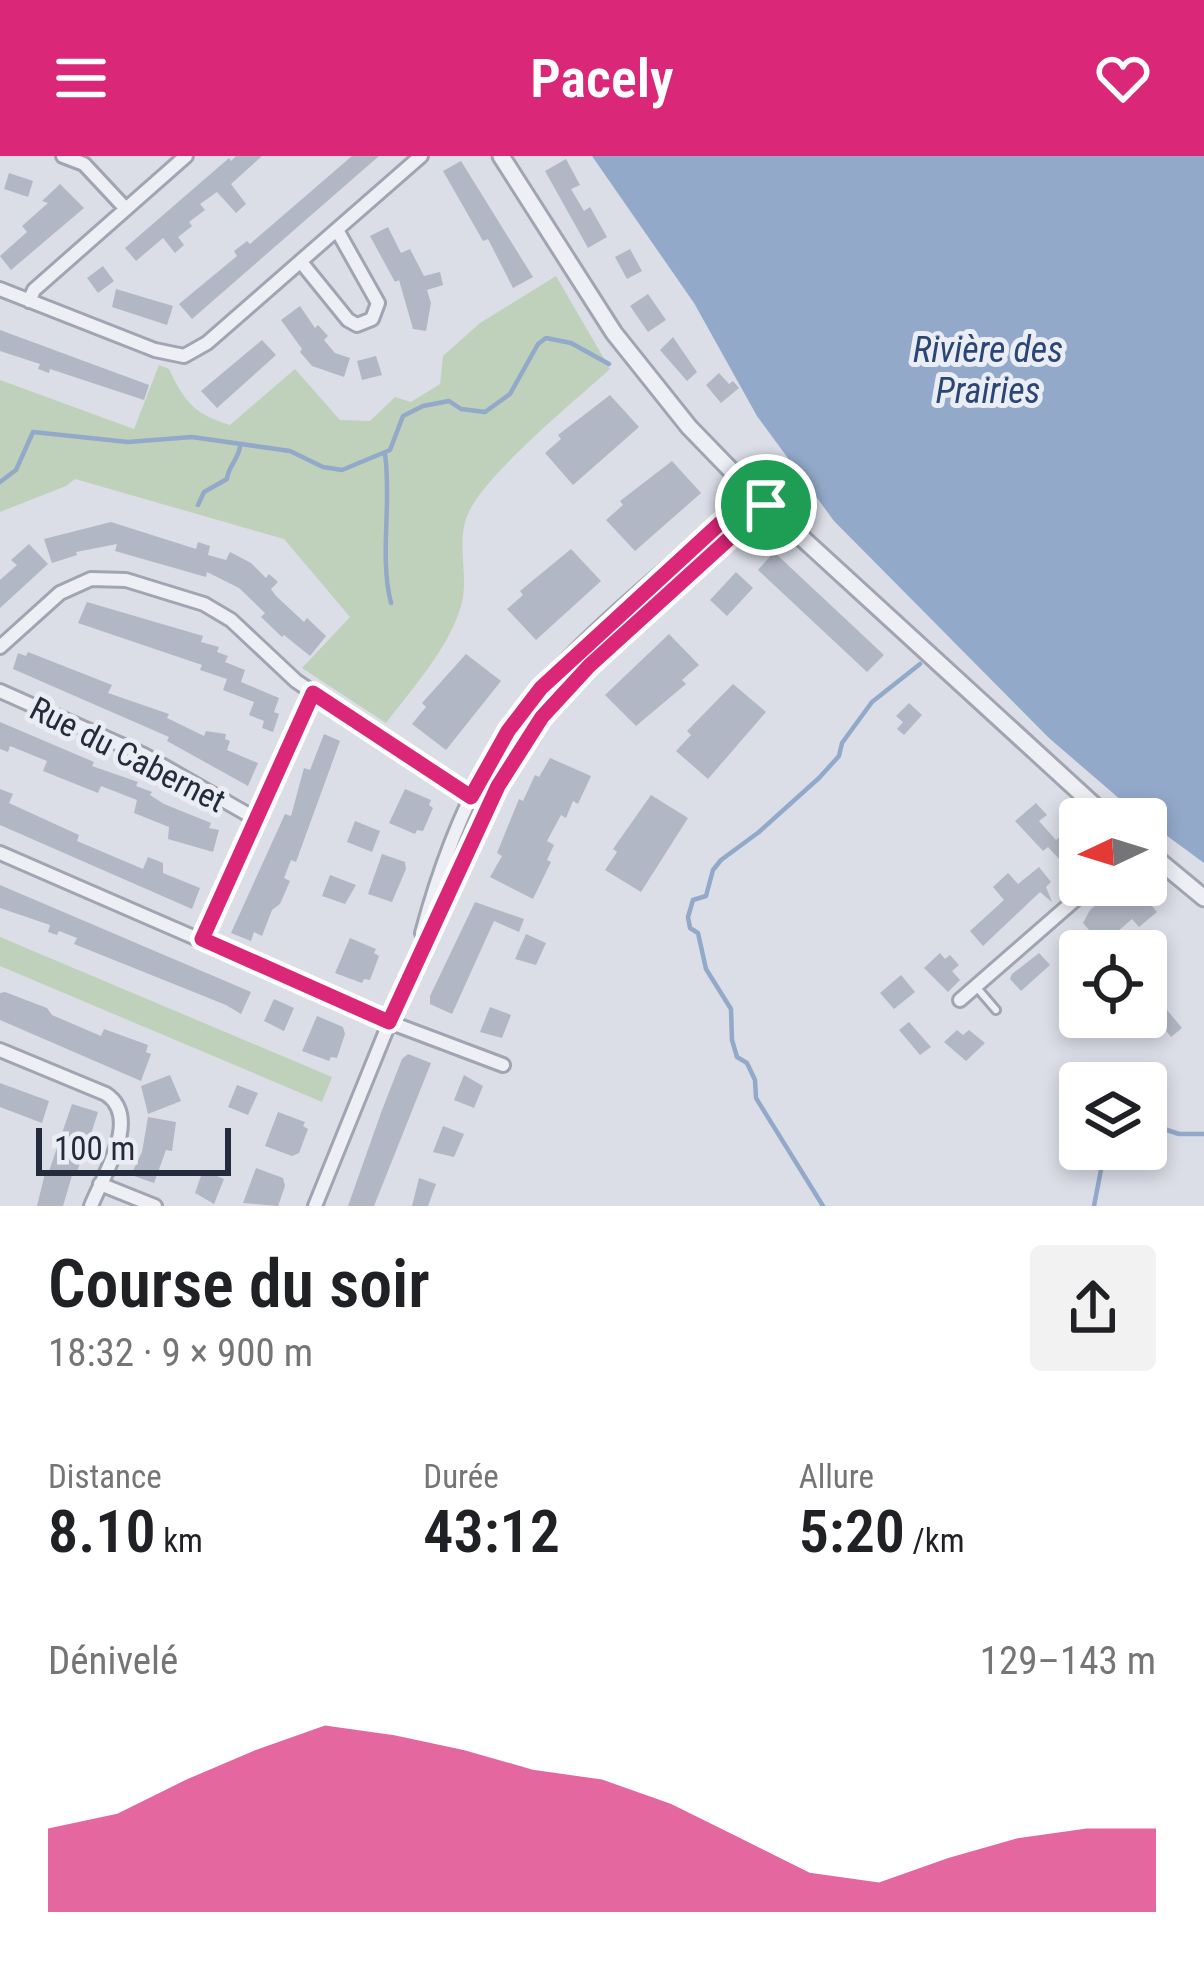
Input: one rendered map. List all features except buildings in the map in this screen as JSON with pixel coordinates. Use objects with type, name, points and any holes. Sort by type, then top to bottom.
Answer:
[{"type":"street","points":[[63,156],[84,164],[126,208]]},
{"type":"street","points":[[29,301],[34,290],[186,156]]},
{"type":"street","points":[[0,289],[172,356],[194,352],[422,156]]},
{"type":"street","points":[[501,156],[632,358],[689,428],[759,499],[1086,798]]},
{"type":"street","points":[[301,262],[347,320],[357,325],[372,320],[378,303],[337,230]]},
{"type":"street","points":[[416,957],[440,870],[471,797],[508,731],[541,688],[759,499]]},
{"type":"street","points":[[315,1206],[416,957],[525,741],[568,687],[759,499]]},
{"type":"street","points":[[0,647],[74,584],[106,577],[126,580],[218,610],[313,693],[490,805]]},
{"type":"street","name":"Rue du Cabernet","points":[[0,691],[144,755],[256,819]]},
{"type":"street","points":[[202,939],[313,693]]},
{"type":"street","points":[[0,853],[389,1022],[503,1065]]},
{"type":"street","points":[[1167,867],[1204,898]]},
{"type":"street","points":[[960,1000],[1068,906]]},
{"type":"street","points":[[0,1050],[117,1101],[123,1126],[91,1206]]},
{"type":"street","points":[[100,1184],[155,1206]]},
{"type":"lane","points":[[976,986],[996,1010]]},
{"type":"green space","points":[[556,276],[610,369],[532,438],[477,498],[464,525],[463,594],[455,622],[429,668],[386,723],[302,668],[350,617],[284,539],[75,479],[0,512],[0,380],[134,429],[159,365],[169,369],[192,406],[230,425],[295,369],[340,420],[370,421],[395,397],[411,402],[440,384],[443,356],[480,323]]},
{"type":"green space","points":[[735,517],[742,524],[576,671],[599,639]]},
{"type":"green space","points":[[0,937],[332,1077],[322,1102],[0,966]]},
{"type":"water","name":"Rivière des Prairies","points":[[592,156],[1204,156],[1204,863],[1167,836],[1167,798],[1119,798],[1049,738],[834,521],[757,416],[694,303]]},
{"type":"waterway","points":[[0,482],[16,470],[33,432],[128,442],[192,437],[290,451],[323,467],[342,470],[390,450],[403,416],[423,406],[449,401],[461,409],[485,412],[510,394],[546,338],[571,343],[609,364]]},
{"type":"waterway","points":[[198,505],[204,492],[227,479],[240,446]]},
{"type":"waterway","points":[[385,454],[391,603]]},
{"type":"waterway","points":[[823,1206],[756,1098],[755,1080],[747,1063],[737,1057],[732,1040],[731,1009],[706,969],[698,933],[690,928],[688,917],[693,900],[706,896],[721,860],[819,778],[839,756],[842,743],[872,702],[920,664]]},
{"type":"waterway","points":[[1167,1130],[1204,1134]]},
{"type":"waterway","points":[[1094,1206],[1101,1170]]},
{"type":"route","points":[[753,493],[766,505],[589,666],[542,717],[498,786],[389,1022],[202,939],[313,693],[471,797],[516,719],[570,658],[753,493]]}]
